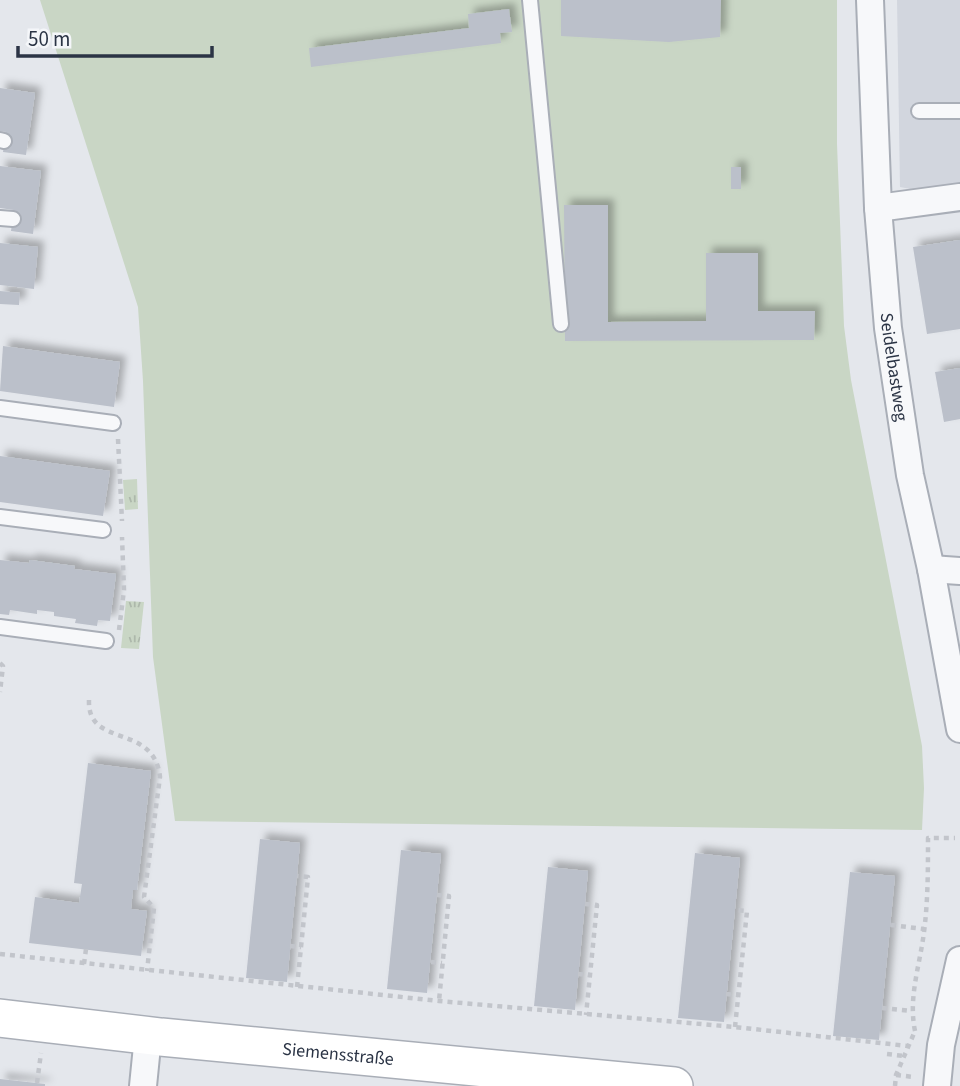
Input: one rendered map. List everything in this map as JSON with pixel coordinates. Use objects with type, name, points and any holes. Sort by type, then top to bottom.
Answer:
[{"type":"street","name":"Seidelbastweg","points":[[870,0],[878,208],[888,328],[910,475],[931,569],[960,729]]},
{"type":"street","points":[[878,208],[960,197]]},
{"type":"street","points":[[931,569],[960,571]]},
{"type":"street","points":[[937,1086],[942,1045],[960,960]]},
{"type":"street","name":"Siemensstraße","points":[[0,1018],[148,1036],[674,1086]]},
{"type":"street","points":[[144,1086],[148,1036]]},
{"type":"lane","points":[[530,0],[561,324]]},
{"type":"lane","points":[[919,111],[960,111]]},
{"type":"lane","points":[[0,408],[113,423]]},
{"type":"lane","points":[[0,517],[103,530]]},
{"type":"lane","points":[[0,627],[106,641]]},
{"type":"path","points":[[0,663],[3,666],[0,692]]},
{"type":"path","points":[[89,700],[92,718],[101,728],[142,745],[153,753],[158,764],[160,777],[144,897],[154,908],[147,971]]},
{"type":"path","points":[[895,1086],[915,1031],[911,1011],[924,929],[928,887],[928,838],[955,838]]},
{"type":"path","points":[[297,876],[307,877],[297,987]]},
{"type":"path","points":[[437,895],[449,896],[439,1002]]},
{"type":"path","points":[[585,904],[597,905],[586,1015]]},
{"type":"path","points":[[735,910],[747,911],[735,1027]]},
{"type":"path","points":[[891,925],[924,929]]},
{"type":"path","points":[[290,946],[301,947]]},
{"type":"path","points":[[84,964],[86,949]]},
{"type":"path","points":[[0,954],[439,1002],[735,1027],[908,1046]]},
{"type":"path","points":[[430,962],[442,963]]},
{"type":"path","points":[[578,974],[590,975]]},
{"type":"path","points":[[726,994],[738,995]]},
{"type":"path","points":[[882,1009],[911,1011]]},
{"type":"path","points":[[37,1083],[41,1050]]},
{"type":"path","points":[[887,1054],[904,1056]]},
{"type":"shaded area","points":[[897,0],[960,0],[960,186],[921,191],[900,187]]},
{"type":"green space","points":[[40,0],[837,0],[837,144],[844,326],[851,380],[922,746],[922,830],[175,821],[153,657],[138,307]]},
{"type":"green space","points":[[137,479],[138,509],[125,510],[123,480]]},
{"type":"green space","points":[[126,601],[144,602],[139,649],[121,648]]},
{"type":"building","points":[[561,0],[721,0],[720,37],[669,42],[561,36]]},
{"type":"building","points":[[509,9],[512,32],[500,33],[501,43],[311,67],[309,48],[469,28],[468,14]]},
{"type":"building","points":[[0,88],[35,93],[26,155],[3,152],[6,132],[0,131]]},
{"type":"building","points":[[0,166],[41,171],[33,234],[11,231],[14,210],[0,208]]},
{"type":"building","points":[[731,167],[741,167],[741,189],[731,189]]},
{"type":"building","points":[[564,205],[608,205],[608,322],[706,321],[706,253],[758,253],[758,311],[815,311],[814,340],[565,341]]},
{"type":"building","points":[[960,240],[960,329],[927,334],[913,247]]},
{"type":"building","points":[[0,243],[38,247],[34,289],[0,285]]},
{"type":"building","points":[[0,291],[20,293],[19,305],[0,304]]},
{"type":"building","points":[[3,346],[120,362],[114,407],[0,391]]},
{"type":"building","points":[[960,368],[960,419],[944,422],[935,372]]},
{"type":"building","points":[[0,456],[110,471],[103,516],[0,502]]},
{"type":"building","points":[[0,560],[29,563],[30,560],[116,574],[110,621],[98,620],[97,626],[75,623],[76,619],[37,610],[37,614],[10,610],[9,615],[0,614]]},
{"type":"building","points":[[88,763],[151,771],[137,890],[133,890],[131,909],[147,911],[141,956],[29,943],[35,897],[79,903],[82,884],[74,883]]},
{"type":"building","points":[[260,839],[300,843],[287,982],[246,978]]},
{"type":"building","points":[[401,850],[441,854],[427,993],[387,989]]},
{"type":"building","points":[[695,853],[740,858],[724,1022],[678,1018]]},
{"type":"building","points":[[548,867],[588,871],[575,1010],[534,1006]]},
{"type":"building","points":[[850,872],[895,876],[879,1040],[833,1036]]},
{"type":"building","points":[[0,1079],[45,1084],[45,1086],[0,1086]]}]
